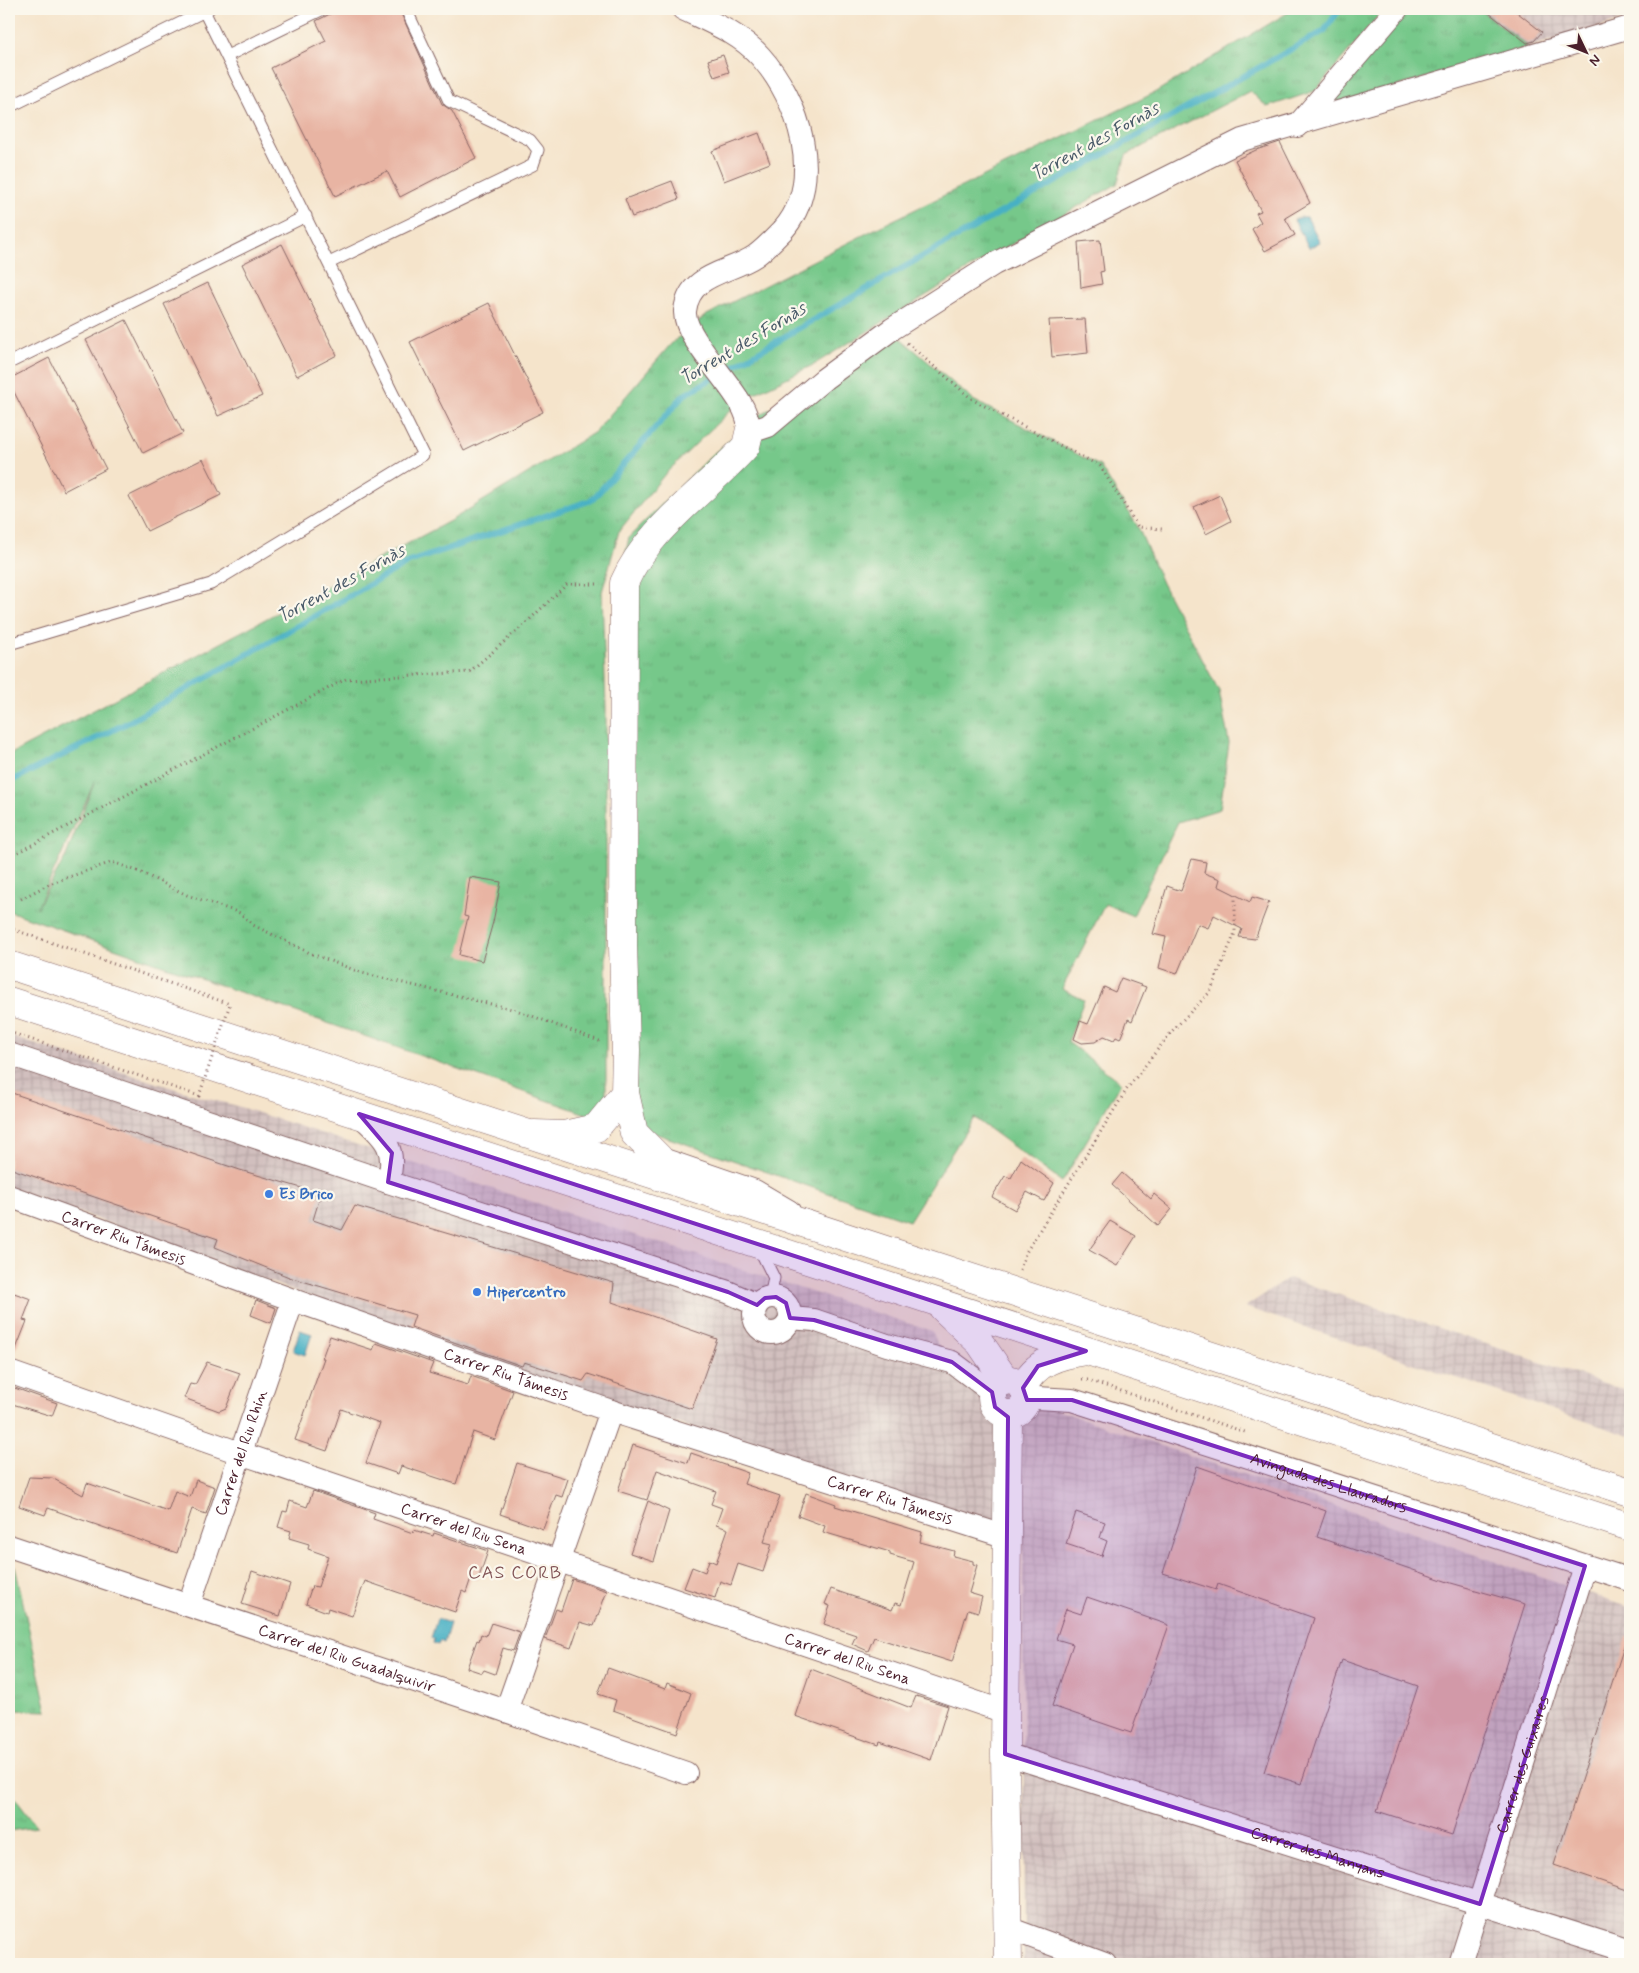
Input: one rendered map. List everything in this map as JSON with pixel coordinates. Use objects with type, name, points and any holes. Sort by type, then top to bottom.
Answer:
[{"type":"main road","points":[[659,1158],[634,1133],[625,1093],[626,1050],[623,946],[624,584],[632,565],[648,544],[746,446],[750,429]]},
{"type":"main road","points":[[9,965],[1630,1492]]},
{"type":"main road","points":[[9,1001],[1630,1527]]},
{"type":"main road","points":[[530,1133],[564,1135],[596,1128],[625,1093]]},
{"type":"main road","points":[[936,1302],[980,1343],[1011,1395],[1005,1712],[1008,1964]]},
{"type":"main road","points":[[1011,1395],[1038,1366],[1065,1354],[1086,1351]]},
{"type":"street","points":[[683,9],[735,34],[760,56],[781,85],[803,142],[806,167],[799,200],[784,228],[755,256],[697,284],[689,297],[685,312],[690,332],[741,403],[750,429],[768,426],[824,379],[892,329],[1003,260],[1242,140],[1297,126],[1630,27]]},
{"type":"street","points":[[1297,126],[1398,9]]},
{"type":"street","points":[[9,1054],[388,1182],[728,1292],[763,1301],[776,1297],[790,1308],[790,1318],[787,1327],[782,1331],[770,1334],[759,1328],[754,1318],[763,1301]]},
{"type":"street","points":[[360,1114],[376,1130],[392,1153],[392,1166],[388,1182]]},
{"type":"street","points":[[659,1158],[755,1191],[814,1226]]},
{"type":"street","name":"Carrer Riu Támesis","points":[[9,1196],[293,1300],[611,1411],[1007,1537]]},
{"type":"street","name":"Carrer del Riu Rhin","points":[[189,1604],[293,1300]]},
{"type":"street","points":[[790,1318],[814,1320],[887,1345],[952,1362],[1011,1395]]},
{"type":"street","name":"Carrer del Riu Sena","points":[[9,1372],[240,1453],[1005,1712]]},
{"type":"street","name":"Avinguda des Llauradors","points":[[1011,1395],[1072,1400],[1630,1580]]},
{"type":"street","points":[[506,1711],[611,1411]]},
{"type":"street","name":"Carrer del Riu Guadalquivir","points":[[9,1546],[189,1604],[686,1773]]},
{"type":"street","name":"Carrer des Guixaires","points":[[1460,1964],[1586,1566]]},
{"type":"street","name":"Carrer des Manyans","points":[[1005,1754],[1630,1951]]},
{"type":"street","points":[[1008,1928],[1105,1964]]},
{"type":"lane","points":[[227,56],[323,9]]},
{"type":"lane","points":[[328,263],[533,165],[538,150],[530,140],[449,101],[406,9]]},
{"type":"lane","points":[[9,107],[205,10],[423,454],[211,584],[9,644]]},
{"type":"lane","points":[[9,364],[306,216]]},
{"type":"lane","points":[[754,1242],[764,1255],[774,1278],[763,1301]]},
{"type":"path","points":[[892,329],[973,400],[1100,466],[1138,527],[1162,530]]},
{"type":"path","points":[[9,856],[346,679],[469,672],[526,624],[567,584],[624,584]]},
{"type":"path","points":[[21,899],[49,884],[112,862],[140,872],[187,895],[240,913],[253,925],[312,954],[362,973],[516,1010],[626,1050]]},
{"type":"path","points":[[1012,1290],[1026,1254],[1126,1089],[1172,1031],[1210,992],[1235,933],[1235,891]]},
{"type":"path","points":[[9,928],[230,1004],[199,1096],[9,1032]]},
{"type":"highlighted area","points":[[359,1114],[1086,1351],[1038,1366],[1023,1388],[1027,1400],[1072,1400],[1585,1566],[1480,1904],[1005,1754],[1008,1417],[995,1407],[992,1392],[984,1384],[952,1362],[814,1320],[790,1318],[786,1303],[776,1297],[765,1298],[757,1305],[728,1292],[388,1182],[392,1153]]},
{"type":"shaded area","points":[[1479,9],[1630,9],[1630,18],[1528,47]]},
{"type":"shaded area","points":[[9,1036],[204,1098],[234,1105],[932,1331],[950,1373],[1630,1608],[1630,1964],[1024,1964],[1023,1536],[496,1364],[9,1187]]},
{"type":"shaded area","points":[[1289,1278],[1630,1392],[1630,1436],[1245,1307]]},
{"type":"green space","points":[[1294,9],[1384,9],[1315,91],[1267,107],[1250,91],[1126,155],[1117,184],[969,269],[813,365],[741,400],[665,474],[619,531],[602,592],[606,708],[606,1121],[9,911],[9,755],[450,521],[595,432],[671,344],[705,316],[875,229],[1154,93]],"holes":[[[94,783],[66,856],[37,908]]]},
{"type":"green space","points":[[1407,9],[1479,9],[1528,47],[1328,107]]},
{"type":"green space","points":[[899,337],[973,400],[1100,466],[1138,527],[1162,583],[1219,691],[1229,743],[1220,809],[1178,822],[1133,916],[1105,904],[1062,989],[1084,1000],[1068,1042],[1121,1083],[1062,1182],[974,1118],[909,1221],[634,1126],[620,582],[629,537],[713,454],[761,414]]},
{"type":"green space","points":[[9,1565],[15,1566],[47,1711],[9,1710]]},
{"type":"green space","points":[[9,1797],[14,1797],[37,1827],[9,1831]]},
{"type":"water","points":[[1307,217],[1320,242],[1309,248],[1294,220]]},
{"type":"water","points":[[300,1330],[312,1334],[305,1355],[293,1351]]},
{"type":"water","points":[[437,1619],[450,1623],[444,1643],[440,1641],[438,1645],[433,1643],[434,1639],[431,1638]]},
{"type":"building","points":[[340,9],[399,9],[442,104],[452,111],[476,158],[400,197],[387,171],[335,196],[271,68],[326,41],[316,21]]},
{"type":"building","points":[[1484,9],[1513,9],[1542,32],[1534,41],[1527,43]]},
{"type":"building","points":[[723,55],[729,72],[714,77],[708,60]]},
{"type":"building","points":[[759,133],[770,163],[724,181],[712,151]]},
{"type":"building","points":[[1280,142],[1310,203],[1285,218],[1295,235],[1265,251],[1252,229],[1261,222],[1256,213],[1261,211],[1235,160]]},
{"type":"building","points":[[672,181],[679,199],[632,217],[625,199]]},
{"type":"building","points":[[1100,240],[1104,271],[1100,272],[1102,284],[1081,288],[1078,242]]},
{"type":"building","points":[[282,244],[337,355],[297,376],[242,264]]},
{"type":"building","points":[[208,283],[262,396],[218,416],[164,304]]},
{"type":"building","points":[[489,303],[543,412],[464,451],[410,342]]},
{"type":"building","points":[[1085,319],[1088,353],[1052,357],[1049,320]]},
{"type":"building","points":[[126,320],[183,433],[143,453],[86,340]]},
{"type":"building","points":[[49,358],[106,469],[64,491],[9,382],[9,379]]},
{"type":"building","points":[[203,459],[221,495],[147,531],[129,496]]},
{"type":"building","points":[[1220,495],[1231,521],[1206,534],[1194,507]]},
{"type":"building","points":[[1192,859],[1206,862],[1204,873],[1220,879],[1218,886],[1250,902],[1252,897],[1269,902],[1255,939],[1239,937],[1242,929],[1214,915],[1208,928],[1198,924],[1177,974],[1159,968],[1166,937],[1153,934],[1167,886],[1181,891]]},
{"type":"building","points":[[470,877],[501,882],[493,922],[482,961],[459,955],[468,917],[464,916]]},
{"type":"building","points":[[1121,978],[1146,987],[1132,1021],[1128,1019],[1120,1039],[1116,1037],[1114,1040],[1104,1036],[1095,1042],[1082,1043],[1074,1039],[1080,1021],[1088,1024],[1104,987],[1115,992]]},
{"type":"building","name":"Hipercentro","points":[[9,1092],[240,1170],[305,1189],[320,1197],[313,1220],[342,1230],[355,1206],[614,1283],[612,1302],[717,1339],[692,1409],[588,1374],[583,1381],[524,1362],[522,1366],[411,1327],[415,1315],[289,1277],[215,1247],[218,1239],[9,1168]]},
{"type":"building","points":[[1021,1159],[1054,1183],[1044,1201],[1027,1192],[1015,1210],[992,1197],[1005,1176],[1011,1178]]},
{"type":"building","points":[[1122,1173],[1151,1199],[1154,1194],[1172,1209],[1158,1226],[1112,1185]]},
{"type":"building","points":[[1110,1221],[1136,1236],[1117,1266],[1089,1250]]},
{"type":"building","points":[[14,1293],[31,1299],[23,1320],[27,1321],[12,1359],[9,1359],[9,1297],[12,1298]]},
{"type":"building","points":[[256,1300],[276,1308],[271,1323],[251,1315]]},
{"type":"building","points":[[330,1336],[373,1350],[376,1343],[433,1363],[429,1373],[468,1385],[471,1376],[513,1391],[495,1440],[473,1432],[456,1484],[401,1466],[398,1474],[366,1463],[380,1423],[341,1409],[327,1451],[295,1440]]},
{"type":"building","points":[[207,1362],[240,1373],[226,1408],[219,1411],[184,1398],[190,1384],[195,1385]]},
{"type":"building","points":[[9,1386],[57,1403],[52,1416],[9,1403]]},
{"type":"building","points":[[633,1445],[688,1463],[691,1453],[748,1473],[744,1484],[780,1496],[764,1542],[772,1544],[763,1572],[738,1564],[731,1585],[720,1581],[715,1598],[684,1588],[692,1567],[705,1572],[709,1560],[716,1563],[728,1529],[716,1525],[722,1508],[711,1504],[716,1491],[657,1470],[647,1500],[618,1491]]},
{"type":"building","points":[[517,1463],[568,1479],[562,1497],[556,1495],[543,1529],[500,1514]]},
{"type":"building","points":[[1197,1466],[1326,1511],[1317,1537],[1451,1583],[1525,1604],[1452,1835],[1377,1811],[1418,1686],[1342,1660],[1301,1784],[1264,1772],[1314,1618],[1218,1584],[1216,1590],[1163,1573]]},
{"type":"building","points":[[29,1477],[52,1478],[83,1495],[87,1483],[168,1511],[175,1491],[190,1497],[196,1480],[215,1487],[206,1514],[192,1509],[177,1553],[48,1508],[45,1515],[19,1506]]},
{"type":"building","points":[[313,1491],[375,1513],[373,1519],[413,1533],[414,1530],[433,1536],[434,1533],[488,1551],[478,1580],[471,1578],[466,1593],[462,1591],[455,1612],[365,1581],[352,1616],[328,1608],[327,1612],[306,1604],[312,1586],[318,1587],[328,1556],[308,1549],[309,1544],[289,1538],[291,1531],[278,1527],[283,1511],[287,1512],[290,1501],[307,1507]]},
{"type":"building","points":[[806,1493],[836,1504],[835,1506],[922,1532],[920,1542],[954,1551],[953,1556],[973,1561],[973,1564],[977,1565],[969,1593],[982,1597],[978,1612],[968,1609],[952,1662],[874,1637],[868,1651],[852,1644],[856,1635],[824,1624],[830,1606],[825,1604],[831,1589],[892,1610],[895,1603],[901,1605],[914,1562],[890,1555],[890,1552],[823,1532],[825,1526],[798,1516]]},
{"type":"building","points":[[648,1501],[669,1511],[654,1561],[630,1553]]},
{"type":"building","points":[[1076,1512],[1105,1522],[1100,1538],[1107,1541],[1102,1556],[1066,1544]]},
{"type":"building","points":[[252,1571],[290,1584],[280,1616],[242,1604]]},
{"type":"building","points":[[572,1579],[607,1591],[594,1626],[580,1622],[571,1648],[545,1639],[556,1609],[561,1611]]},
{"type":"building","points":[[1087,1597],[1169,1625],[1131,1733],[1052,1706],[1073,1644],[1056,1639],[1066,1609],[1081,1614]]},
{"type":"building","points":[[491,1623],[520,1632],[513,1651],[503,1648],[495,1674],[484,1670],[482,1673],[467,1668],[477,1640],[479,1641],[481,1634],[486,1636]]},
{"type":"building","points":[[1627,1637],[1630,1637],[1630,1891],[1554,1865]]},
{"type":"building","points":[[608,1668],[665,1689],[667,1683],[691,1693],[677,1733],[613,1710],[616,1700],[598,1694]]},
{"type":"building","points":[[811,1669],[911,1708],[916,1696],[948,1706],[931,1760],[880,1742],[879,1745],[795,1716]]},
{"type":"waterway","name":"Torrent des Fornàs","points":[[9,782],[127,723],[409,562],[592,500],[684,395],[925,255],[1324,31],[1340,9]]},
{"type":"place","name":"Es Brico","points":[[269,1194]]},
{"type":"place","name":"Hipercentro","points":[[477,1292]]},
{"type":"district","name":"CAS CORB","points":[[515,1573]]}]
